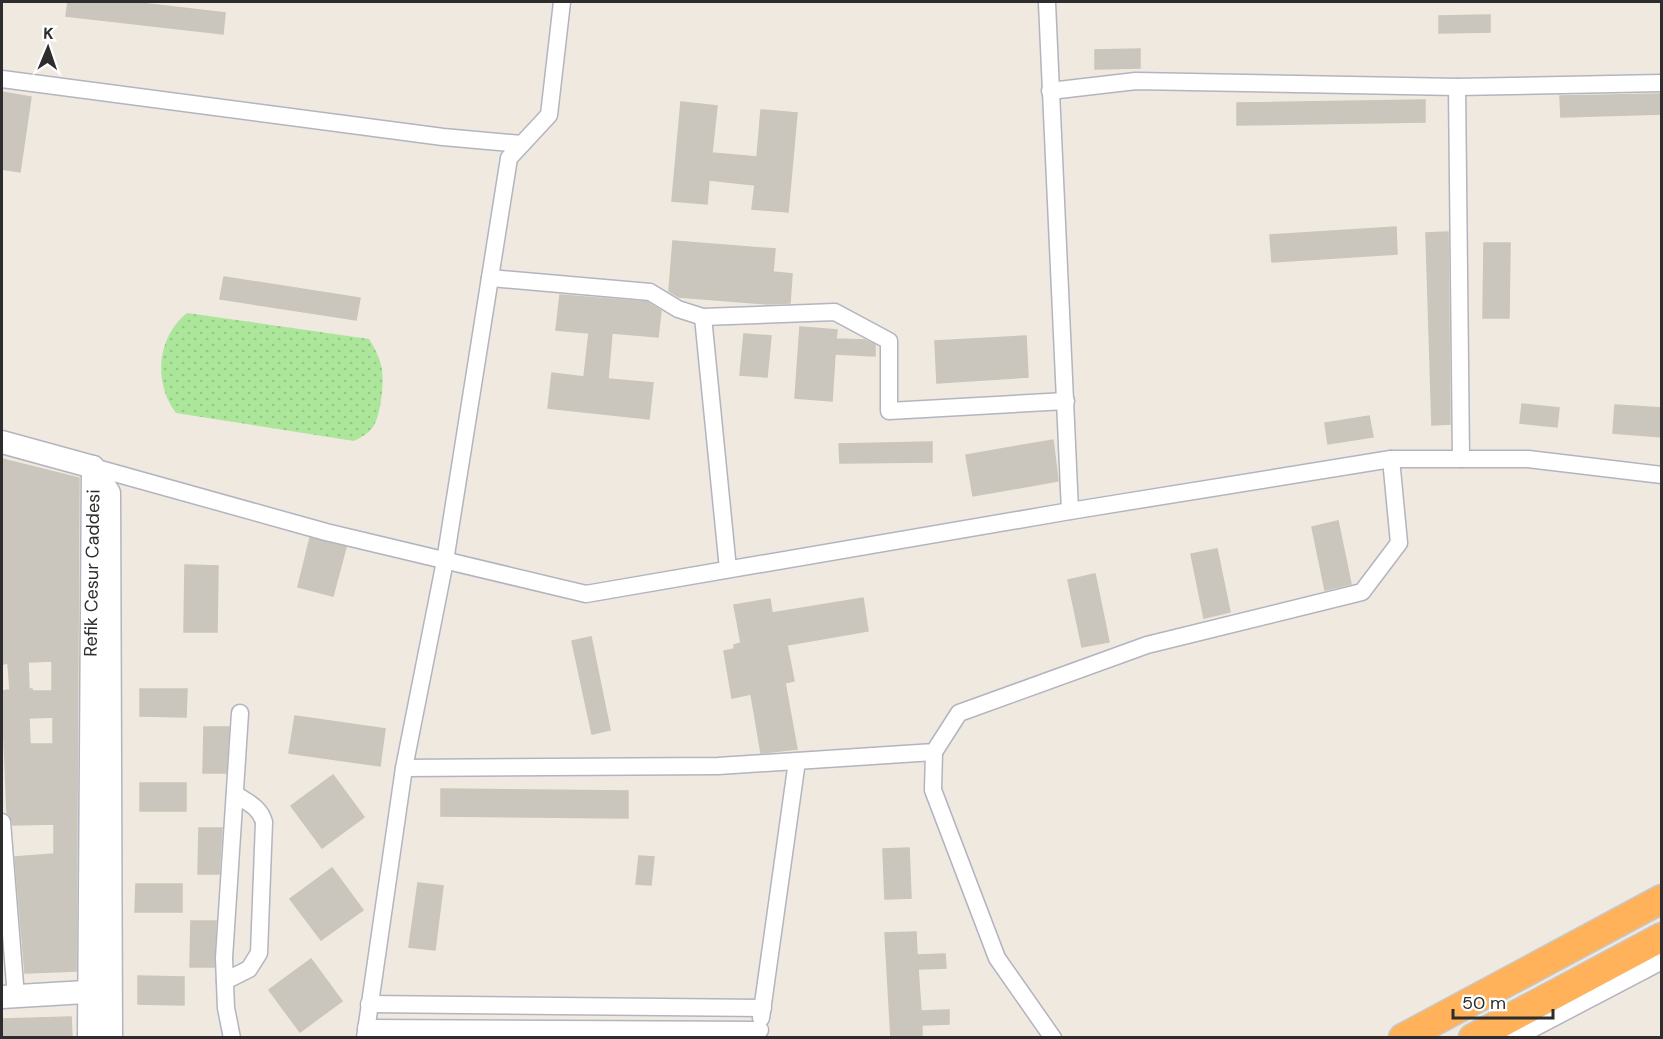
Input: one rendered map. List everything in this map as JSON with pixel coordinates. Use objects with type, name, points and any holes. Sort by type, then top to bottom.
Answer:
[{"type":"highway","points":[[1403,1038],[1662,899]]},
{"type":"highway","points":[[1473,1038],[1662,938]]},
{"type":"street","points":[[562,2],[549,116],[509,158],[445,561],[404,768],[365,1033],[759,1034],[797,761]]},
{"type":"street","points":[[1047,3],[1070,511]]},
{"type":"street","points":[[2,79],[443,137],[522,144]]},
{"type":"street","points":[[1050,91],[1136,81],[1457,87],[1662,83]]},
{"type":"street","points":[[1457,87],[1461,459]]},
{"type":"street","points":[[490,278],[650,292],[678,309],[703,317],[835,312],[889,341],[889,411],[1066,401]]},
{"type":"street","points":[[703,317],[728,569]]},
{"type":"street","points":[[2,442],[326,532],[586,594],[1070,511],[1391,459],[1528,459],[1662,475]]},
{"type":"street","points":[[1053,1038],[997,958],[933,790],[934,752],[959,713],[1147,645],[1362,592],[1400,543],[1391,459]]},
{"type":"street","name":"Refik Cesur Caddesi","points":[[89,1038],[93,467]]},
{"type":"street","name":"Refik Cesur Caddesi","points":[[93,467],[109,493],[111,1038]]},
{"type":"street","points":[[232,1038],[226,1008],[224,958],[240,713]]},
{"type":"street","points":[[404,768],[718,766],[934,752]]},
{"type":"street","points":[[225,981],[249,969],[259,952],[264,822],[262,814],[255,807],[235,794]]},
{"type":"street","points":[[2,822],[9,997],[112,991]]},
{"type":"street","points":[[1515,1038],[1662,961]]},
{"type":"street","points":[[369,1004],[763,1008]]},
{"type":"green space","points":[[187,313],[369,339],[379,358],[383,379],[382,397],[376,422],[367,433],[354,441],[176,413],[164,388],[161,375],[162,361],[169,335]]},
{"type":"building","points":[[68,2],[131,2],[225,13],[223,34],[66,16]]},
{"type":"building","points":[[1490,15],[1490,32],[1439,33],[1439,16]]},
{"type":"building","points":[[1140,49],[1140,68],[1095,69],[1095,50]]},
{"type":"building","points":[[2,92],[31,97],[20,172],[2,169]]},
{"type":"building","points":[[1662,94],[1662,114],[1561,117],[1560,96]]},
{"type":"building","points":[[1425,100],[1425,122],[1237,125],[1237,103]]},
{"type":"building","points":[[681,102],[717,106],[712,153],[757,157],[761,110],[797,113],[788,212],[752,209],[755,185],[709,180],[707,204],[672,201]]},
{"type":"building","points":[[1396,227],[1397,254],[1272,262],[1270,235]]},
{"type":"building","points":[[1448,232],[1450,424],[1432,425],[1426,233]]},
{"type":"building","points":[[673,241],[775,249],[773,272],[792,274],[790,303],[767,304],[679,297],[669,291]]},
{"type":"building","points":[[1484,243],[1510,243],[1509,318],[1483,318]]},
{"type":"building","points":[[224,277],[360,298],[356,320],[220,299]]},
{"type":"building","points":[[560,295],[647,302],[661,311],[658,337],[612,333],[608,379],[653,383],[649,419],[548,408],[552,373],[584,377],[589,333],[556,330]]},
{"type":"building","points":[[800,327],[837,330],[836,339],[865,340],[875,345],[875,356],[835,354],[832,401],[795,398]]},
{"type":"building","points":[[744,334],[771,336],[767,377],[740,375]]},
{"type":"building","points":[[1026,336],[1028,377],[937,383],[935,341]]},
{"type":"building","points":[[1522,404],[1559,408],[1557,427],[1520,423]]},
{"type":"building","points":[[1615,405],[1662,408],[1662,437],[1613,433]]},
{"type":"building","points":[[1369,416],[1373,437],[1328,444],[1325,423]]},
{"type":"building","points":[[1053,440],[1058,481],[973,496],[966,455]]},
{"type":"building","points":[[932,442],[932,462],[840,463],[839,444]]},
{"type":"building","points":[[2,459],[79,478],[76,971],[25,973],[15,857],[54,854],[54,824],[13,825],[7,813],[2,691],[10,690],[8,663],[3,664]],"holes":[[[52,661],[52,691],[29,689],[28,662]],[[53,717],[53,744],[30,744],[29,718]]]},
{"type":"building","points":[[1338,521],[1351,584],[1325,590],[1312,527]]},
{"type":"building","points":[[310,538],[346,547],[333,596],[298,587]]},
{"type":"building","points":[[1217,549],[1230,612],[1204,618],[1191,554]]},
{"type":"building","points":[[185,565],[218,566],[217,632],[184,632]]},
{"type":"building","points":[[1095,574],[1109,642],[1082,647],[1068,580]]},
{"type":"building","points":[[863,598],[868,631],[787,645],[794,681],[785,683],[797,749],[761,753],[751,694],[732,698],[724,651],[734,649],[734,645],[741,643],[734,605],[770,599],[772,613]]},
{"type":"building","points":[[591,637],[610,730],[592,734],[572,641]]},
{"type":"building","points":[[140,689],[187,689],[186,717],[140,716]]},
{"type":"building","points":[[295,716],[385,729],[380,766],[289,753]]},
{"type":"building","points":[[204,727],[229,727],[226,773],[203,773]]},
{"type":"building","points":[[333,775],[364,817],[322,848],[291,806]]},
{"type":"building","points":[[140,783],[186,783],[186,811],[140,811]]},
{"type":"building","points":[[441,789],[628,791],[628,818],[441,816]]},
{"type":"building","points":[[199,828],[222,828],[219,874],[198,874]]},
{"type":"building","points":[[909,848],[911,898],[885,899],[883,849]]},
{"type":"building","points":[[639,856],[654,857],[651,885],[636,884]]},
{"type":"building","points":[[332,868],[363,910],[321,940],[290,899]]},
{"type":"building","points":[[418,883],[443,886],[435,950],[409,947]]},
{"type":"building","points":[[136,884],[182,884],[182,912],[135,912]]},
{"type":"building","points":[[191,921],[216,921],[214,967],[190,967]]},
{"type":"building","points":[[916,932],[917,955],[945,954],[946,968],[918,969],[921,1011],[949,1010],[949,1024],[922,1025],[922,1038],[891,1038],[885,933]]},
{"type":"building","points":[[311,959],[342,1001],[300,1032],[269,990]]},
{"type":"building","points":[[138,976],[184,977],[184,1005],[138,1004]]},
{"type":"building","points":[[71,1017],[72,1038],[2,1038],[2,1019]]}]
